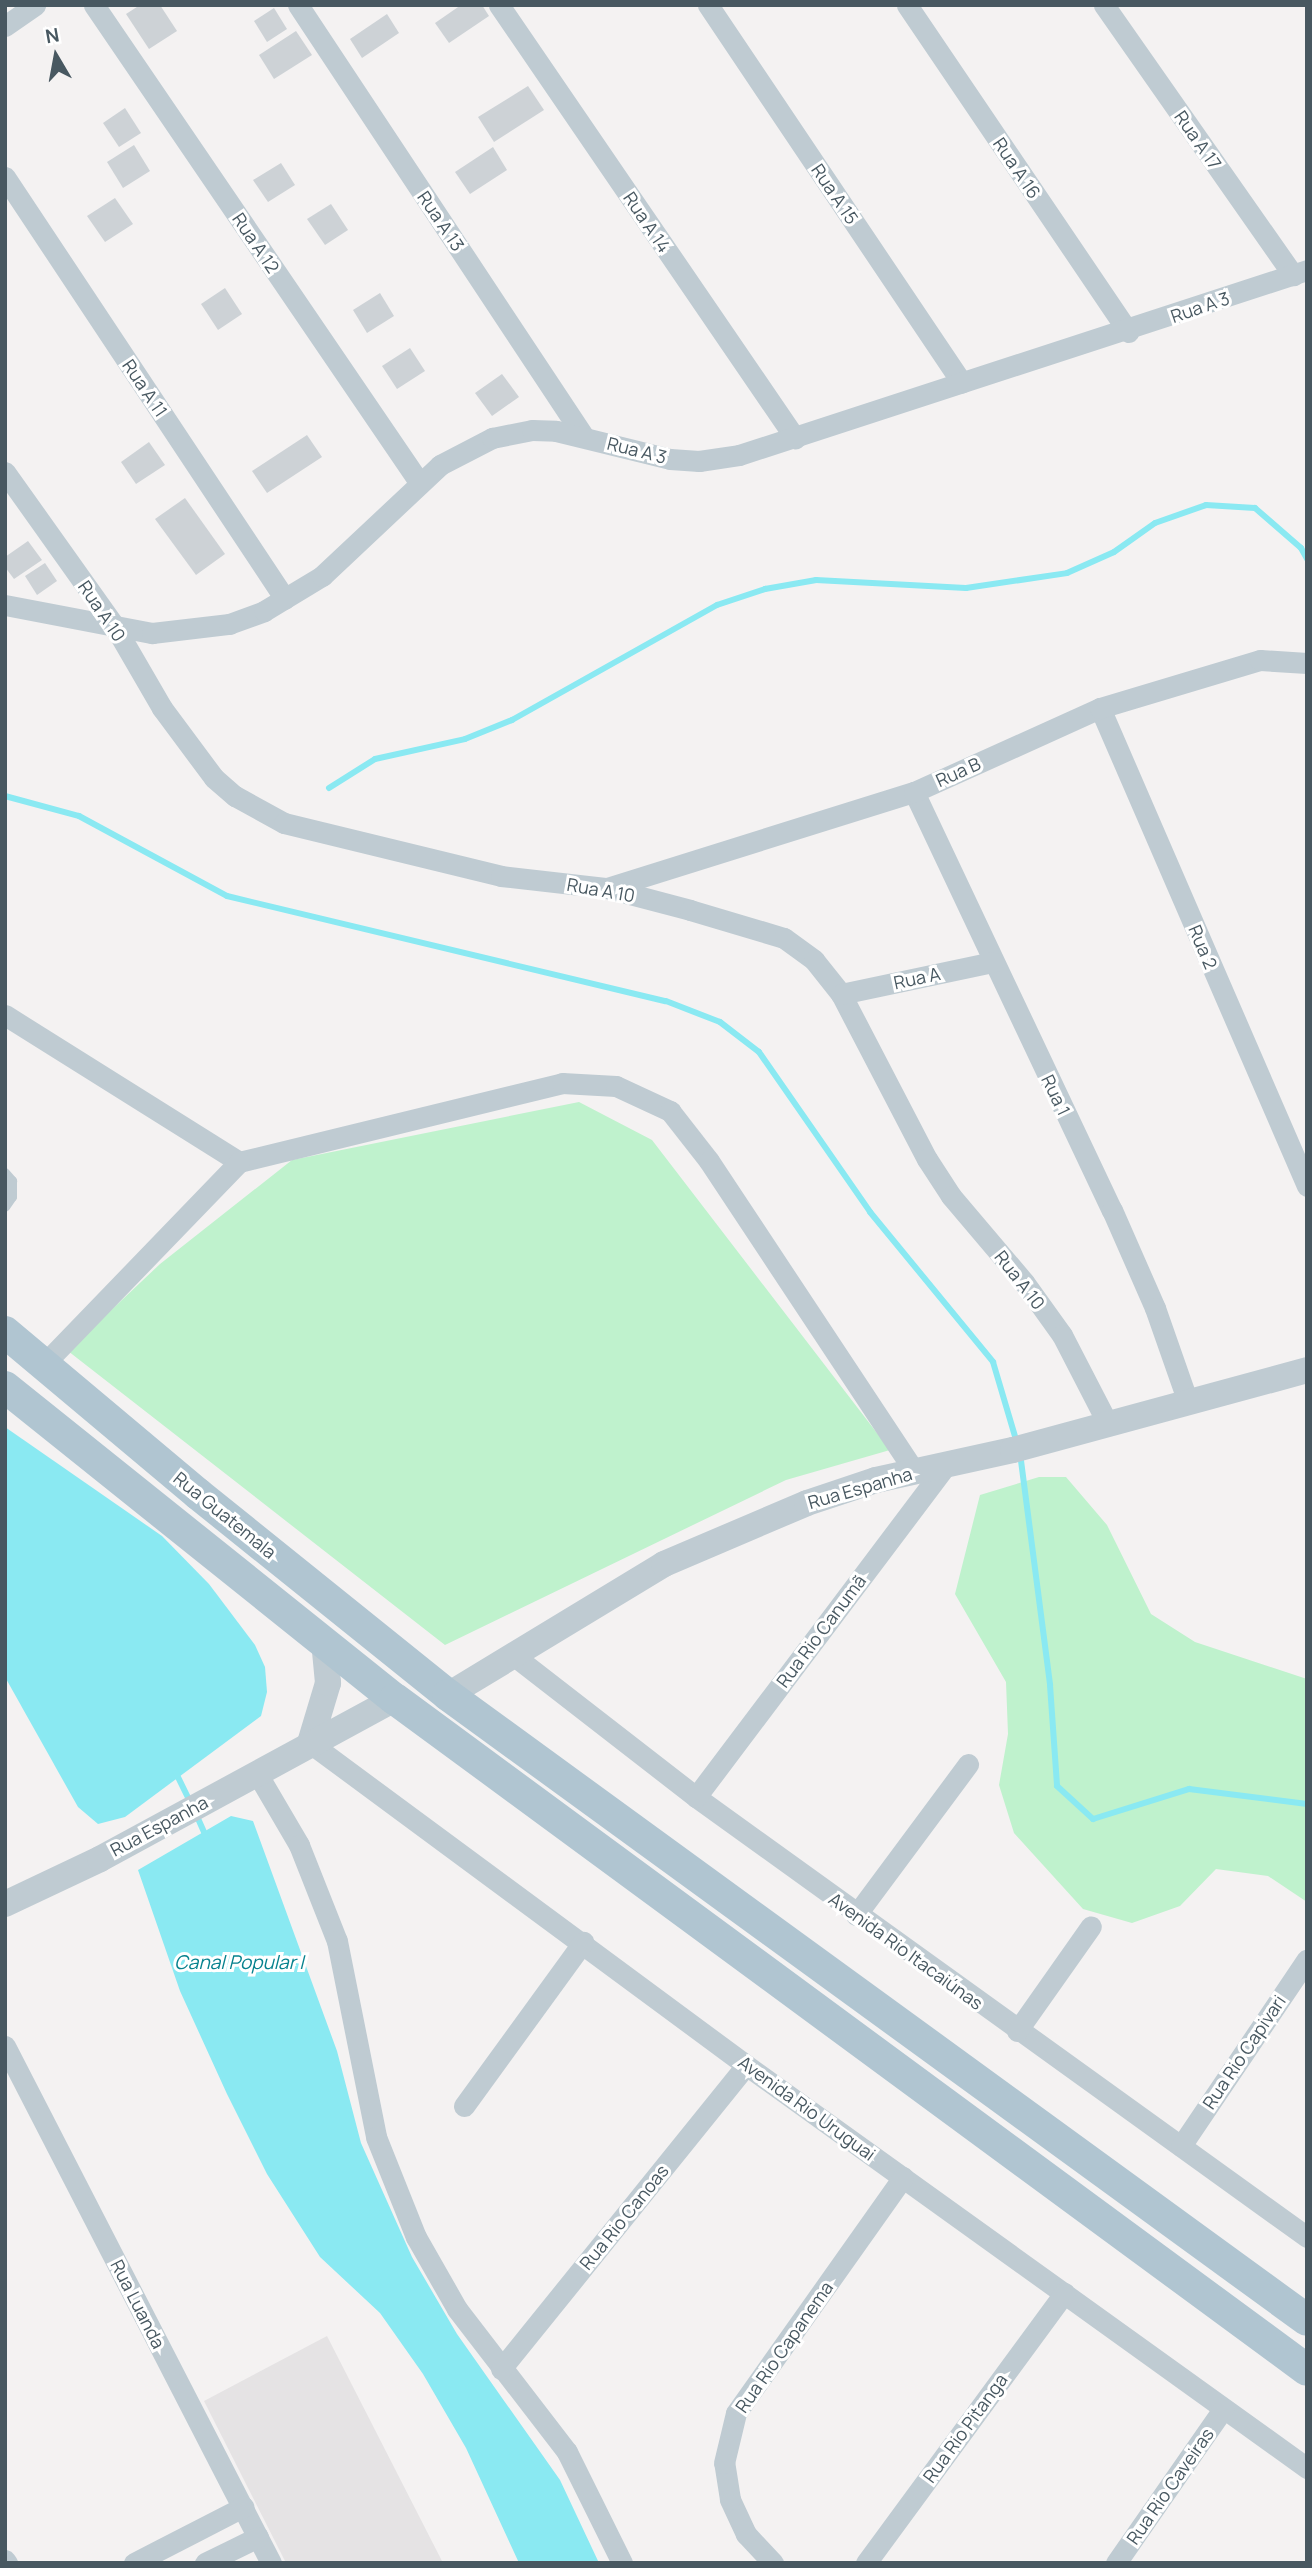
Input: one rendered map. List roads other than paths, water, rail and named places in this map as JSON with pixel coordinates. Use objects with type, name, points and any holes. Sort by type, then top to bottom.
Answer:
[{"type":"main road","name":"Rua Guatemala","points":[[5,1332],[198,1494],[448,1695],[1304,2312]]},
{"type":"main road","name":"Rua Guatemala","points":[[5,1387],[175,1520],[395,1699],[1307,2370]]},
{"type":"main road","points":[[175,1520],[198,1494]]},
{"type":"street","points":[[5,26],[35,5]]},
{"type":"street","name":"Rua A 12","points":[[94,5],[419,482]]},
{"type":"street","name":"Rua A 13","points":[[298,5],[584,437]]},
{"type":"street","name":"Rua A 14","points":[[499,5],[795,438]]},
{"type":"street","name":"Rua A 15","points":[[708,5],[962,383]]},
{"type":"street","name":"Rua A 16","points":[[907,5],[1128,332]]},
{"type":"street","name":"Rua A 17","points":[[1104,5],[1300,273]]},
{"type":"street","name":"Rua A 11","points":[[5,177],[285,599]]},
{"type":"street","name":"Rua A 3","points":[[5,605],[152,633],[229,624],[285,599],[351,552],[419,482],[466,448],[492,438],[532,430],[584,437],[699,461],[795,438],[1128,332],[1300,273]]},
{"type":"street","name":"Rua A 10","points":[[5,472],[115,628],[162,708],[214,778],[235,796],[284,823],[501,876],[607,888],[783,938],[814,960],[841,994],[928,1159],[951,1196],[1024,1282],[1062,1335],[1108,1424]]},
{"type":"street","name":"Rua B","points":[[607,888],[914,792],[1100,708],[1260,660],[1307,663]]},
{"type":"street","name":"Rua 2","points":[[1100,708],[1307,1186]]},
{"type":"street","name":"Rua 1","points":[[914,792],[1112,1210],[1155,1308],[1188,1402]]},
{"type":"street","name":"Rua A","points":[[841,994],[993,962]]},
{"type":"street","points":[[5,1015],[239,1162]]},
{"type":"street","points":[[44,1363],[239,1162],[562,1083],[616,1086],[670,1111],[709,1161],[915,1472]]},
{"type":"street","name":"Rua Espanha","points":[[448,1695],[664,1564],[726,1534],[807,1503],[915,1472],[1049,1441],[1307,1370]]},
{"type":"street","name":"Rua Rio Canumã","points":[[696,1797],[946,1465]]},
{"type":"street","points":[[310,1743],[328,1683],[324,1642]]},
{"type":"street","name":"Avenida Rio Itacaiúnas","points":[[513,1655],[696,1797],[1017,2031],[1307,2237]]},
{"type":"street","name":"Rua Espanha","points":[[5,1904],[258,1775],[310,1743],[395,1699]]},
{"type":"street","name":"Avenida Rio Uruguai","points":[[310,1743],[583,1942],[746,2065],[1307,2468]]},
{"type":"street","points":[[856,1914],[968,1764]]},
{"type":"street","points":[[258,1775],[299,1845],[337,1941],[361,2075],[394,2185],[416,2237],[457,2309],[567,2452],[622,2563]]},
{"type":"street","points":[[1017,2031],[1091,1926]]},
{"type":"street","points":[[464,2106],[583,1942]]},
{"type":"street","name":"Rua Rio Capivari","points":[[1181,2146],[1307,1959]]},
{"type":"street","name":"Rua Luanda","points":[[5,2046],[271,2563]]},
{"type":"street","name":"Rua Rio Canoas","points":[[501,2369],[746,2065]]},
{"type":"street","name":"Rua Rio Capanema","points":[[773,2563],[746,2534],[730,2499],[724,2463],[736,2413],[903,2177]]},
{"type":"street","name":"Rua Rio Pitanga","points":[[866,2563],[1064,2293]]},
{"type":"street","name":"Rua Rio Caveiras","points":[[1116,2563],[1223,2409]]},
{"type":"street","points":[[134,2563],[243,2507]]},
{"type":"street","points":[[205,2563],[258,2537]]},
{"type":"lane","points":[[5,1172],[12,1181],[12,1197],[5,1207]]},
{"type":"water","points":[[5,1427],[162,1536],[209,1584],[255,1645],[265,1667],[267,1692],[261,1716],[125,1817],[98,1824],[78,1807],[5,1677]]},
{"type":"water","name":"Canal Popular I","points":[[231,1816],[253,1821],[337,2051],[361,2143],[412,2257],[457,2334],[560,2480],[599,2563],[519,2563],[466,2448],[423,2374],[380,2313],[320,2257],[267,2174],[227,2094],[180,1991],[138,1870]]},
{"type":"waterway","points":[[329,788],[375,759],[465,739],[512,720],[717,605],[765,589],[816,580],[966,588],[1067,573],[1114,552],[1155,523],[1206,505],[1255,508],[1301,548],[1307,559]]},
{"type":"waterway","points":[[5,796],[79,816],[227,896],[666,1001],[720,1022],[759,1052],[870,1212],[993,1362],[1017,1443]]},
{"type":"waterway","points":[[1020,1453],[1050,1685],[1057,1786],[1093,1819],[1189,1789],[1307,1804]]},
{"type":"waterway","points":[[176,1773],[191,1804]]},
{"type":"waterway","points":[[196,1814],[207,1839]]}]
